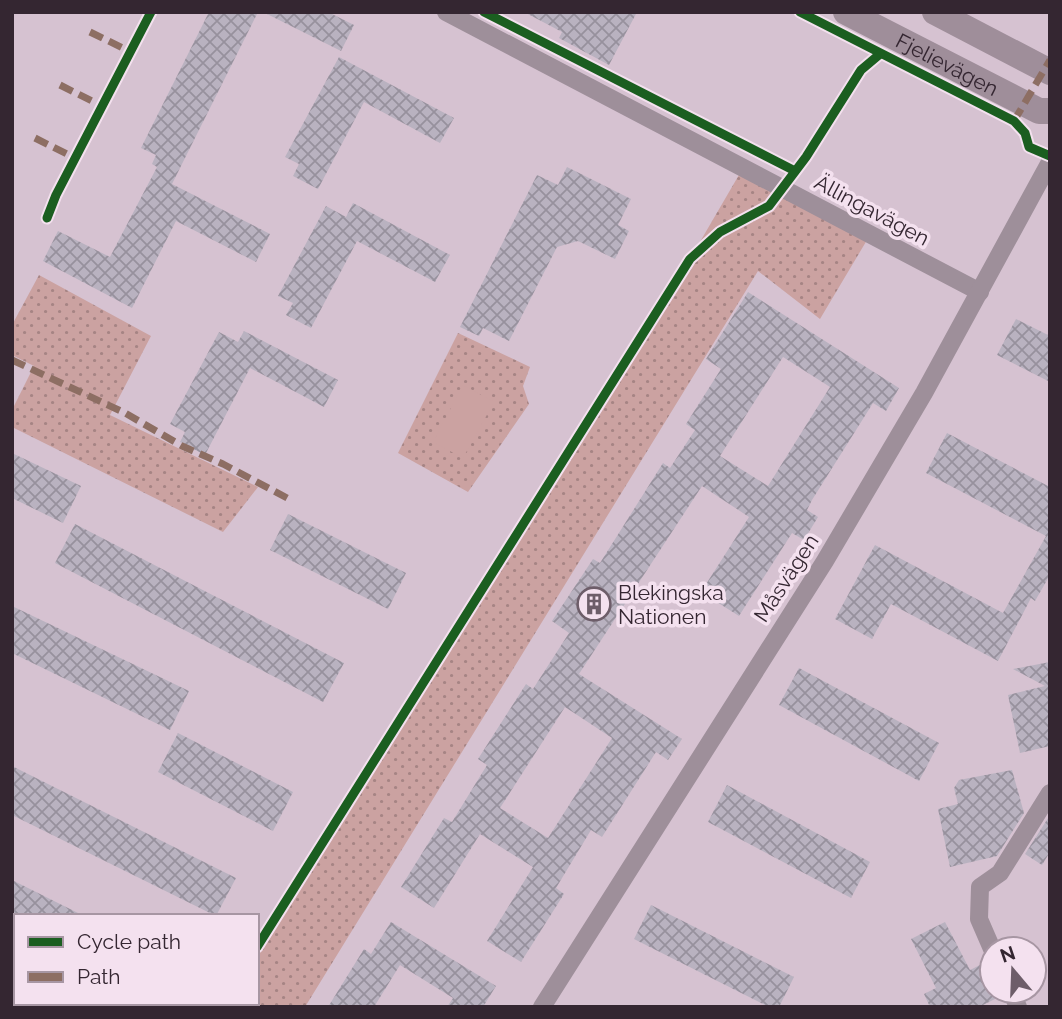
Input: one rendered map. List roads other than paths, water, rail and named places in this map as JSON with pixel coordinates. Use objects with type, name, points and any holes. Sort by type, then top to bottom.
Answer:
[{"type":"main road","name":"Fjelievägen","points":[[846,12],[1039,111],[1050,111]]},
{"type":"main road","name":"Fjelievägen","points":[[936,12],[1050,72]]},
{"type":"street","name":"Ällingavägen","points":[[446,12],[980,292]]},
{"type":"street","name":"Måsvägen","points":[[542,1007],[825,561],[924,393],[1050,162]]},
{"type":"street","points":[[986,935],[979,919],[980,887],[1000,873],[1050,793]]},
{"type":"place","name":"Blekingska Nationen","points":[[594,604]]}]
